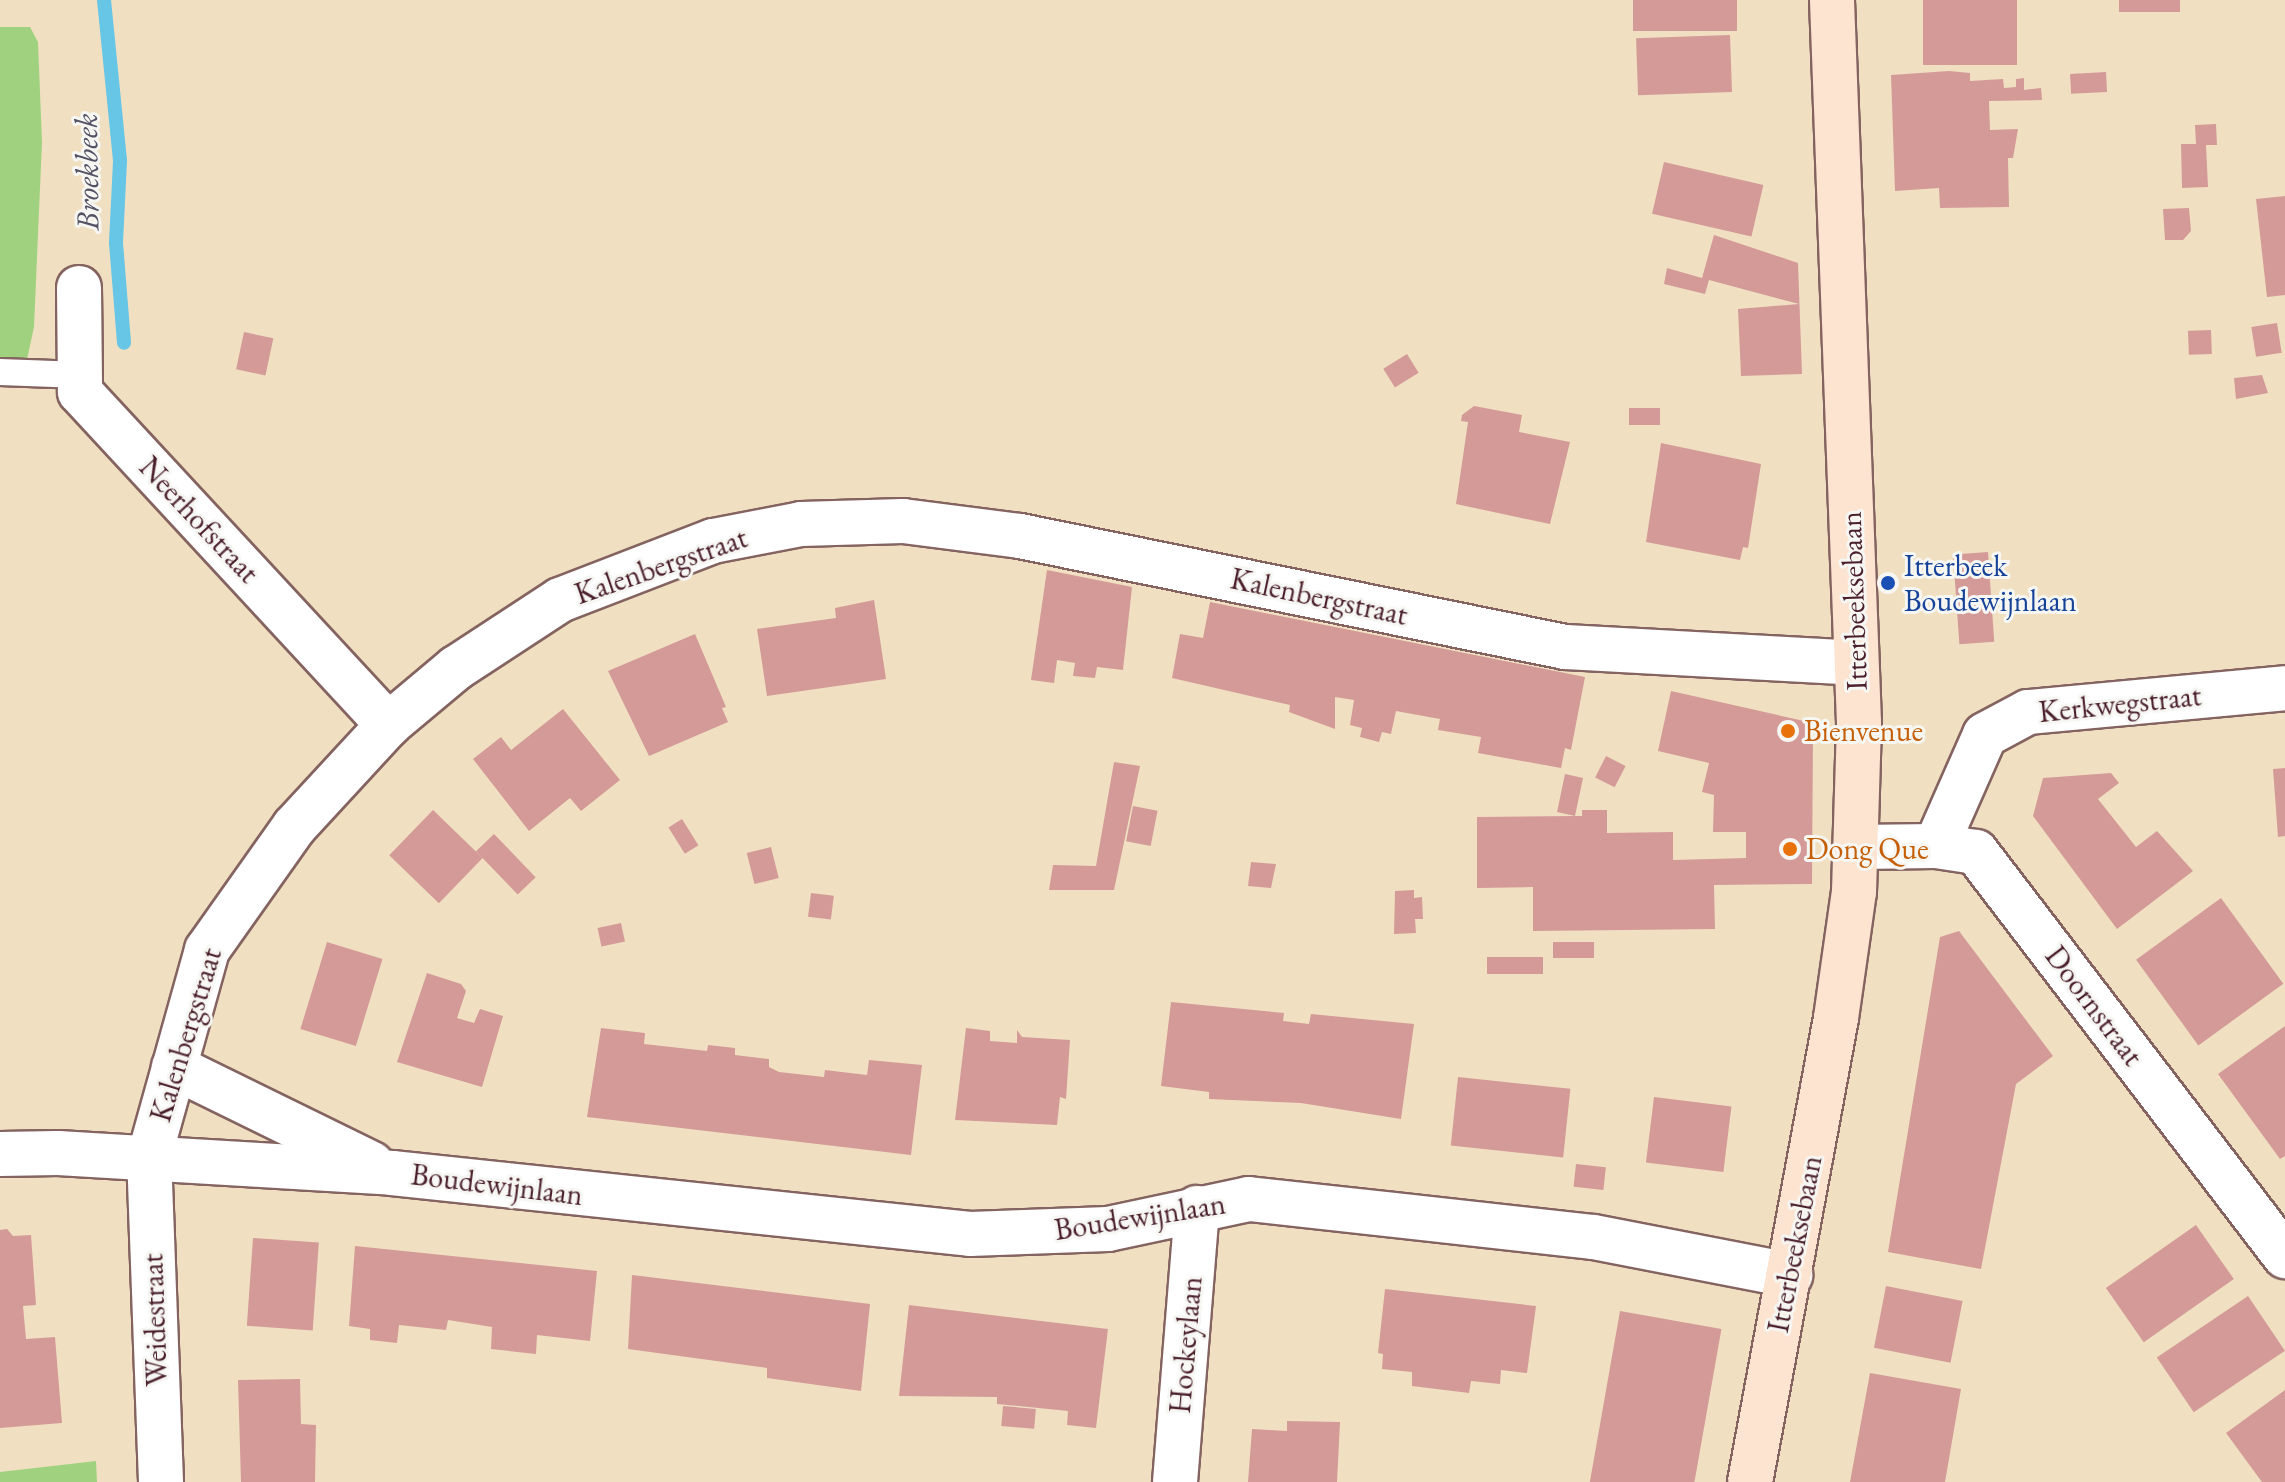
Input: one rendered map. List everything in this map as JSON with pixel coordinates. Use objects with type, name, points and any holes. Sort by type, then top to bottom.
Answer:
[{"type":"main road","name":"Itterbeeksebaan","points":[[1750,1482],[1836,1018],[1856,847],[1856,663],[1832,0]]},
{"type":"street","name":"Neerhofstraat","points":[[79,288],[80,392],[388,725]]},
{"type":"street","name":"Kalenbergstraat","points":[[0,1154],[149,1158],[207,950],[294,827],[388,725],[456,668],[560,600],[713,541],[843,521],[903,521],[1020,536],[1565,647],[1856,663]]},
{"type":"street","name":"Kerkwegstraat","points":[[1936,846],[1985,735],[2028,712],[2285,688]]},
{"type":"street","name":"Doornstraat","points":[[1856,847],[1936,846],[1976,852],[2285,1256]]},
{"type":"street","name":"Boudewijnlaan","points":[[174,1067],[392,1173]]},
{"type":"street","name":"Boudewijnlaan","points":[[149,1158],[392,1173],[970,1234],[1108,1229],[1249,1199],[1578,1235],[1790,1275]]},
{"type":"street","name":"Weidestraat","points":[[149,1158],[161,1482]]},
{"type":"street","name":"Hockeylaan","points":[[1175,1482],[1197,1208]]},
{"type":"lane","points":[[0,372],[81,375]]},
{"type":"green space","points":[[0,27],[30,27],[38,42],[42,142],[34,327],[26,364],[0,361]]},
{"type":"green space","points":[[96,1461],[97,1482],[0,1482],[0,1472]]},
{"type":"building","points":[[1633,0],[1737,0],[1737,31],[1633,31]]},
{"type":"building","points":[[1923,0],[2017,0],[2017,65],[1923,65]]},
{"type":"building","points":[[2119,0],[2180,0],[2180,12],[2119,12]]},
{"type":"building","points":[[1730,35],[1732,92],[1638,95],[1636,38]]},
{"type":"building","points":[[1949,71],[1970,73],[1970,81],[2003,79],[2004,88],[2016,87],[2016,79],[2024,78],[2024,90],[2041,88],[2042,100],[1989,101],[1990,130],[2018,129],[2013,158],[2008,158],[2009,207],[1940,208],[1939,188],[1895,191],[1891,75]]},
{"type":"building","points":[[2106,72],[2107,92],[2071,94],[2070,74]]},
{"type":"building","points":[[2216,124],[2217,145],[2206,145],[2208,187],[2182,188],[2181,144],[2196,144],[2195,125]]},
{"type":"building","points":[[1664,162],[1763,185],[1751,237],[1652,214]]},
{"type":"building","points":[[2285,196],[2285,295],[2267,297],[2256,199]]},
{"type":"building","points":[[2189,208],[2191,231],[2183,240],[2165,240],[2163,209]]},
{"type":"building","points":[[1714,235],[1798,263],[1802,374],[1741,376],[1738,309],[1799,304],[1709,280],[1705,294],[1664,284],[1667,268],[1702,278]]},
{"type":"building","points":[[2277,323],[2282,353],[2256,357],[2251,327]]},
{"type":"building","points":[[2211,330],[2212,354],[2189,355],[2188,331]]},
{"type":"building","points":[[244,332],[273,338],[265,375],[236,369]]},
{"type":"building","points":[[1407,354],[1419,373],[1395,387],[1383,369]]},
{"type":"building","points":[[2262,375],[2268,393],[2236,399],[2234,378]]},
{"type":"building","points":[[1474,406],[1522,415],[1519,432],[1570,442],[1550,524],[1456,504],[1468,422],[1461,421],[1462,415]]},
{"type":"building","points":[[1629,408],[1660,408],[1660,425],[1629,425]]},
{"type":"building","points":[[1661,443],[1761,464],[1748,548],[1743,547],[1740,560],[1646,542]]},
{"type":"building","points":[[1988,552],[1994,642],[1959,644],[1953,554]]},
{"type":"building","points":[[1047,570],[1132,587],[1123,670],[1097,667],[1095,678],[1073,676],[1075,663],[1057,660],[1054,683],[1031,680]]},
{"type":"building","points":[[874,600],[886,679],[767,696],[757,629],[836,618],[835,608]]},
{"type":"building","points":[[1210,602],[1585,677],[1571,750],[1565,748],[1561,768],[1478,753],[1481,737],[1438,730],[1440,719],[1396,711],[1391,734],[1382,732],[1379,742],[1360,737],[1362,728],[1350,725],[1354,700],[1335,697],[1335,729],[1289,712],[1290,705],[1172,678],[1180,634],[1203,638]]},
{"type":"building","points":[[695,634],[726,707],[722,708],[728,722],[649,756],[608,671]]},
{"type":"building","points":[[1671,691],[1804,721],[1813,731],[1812,884],[1714,885],[1715,929],[1533,931],[1533,887],[1477,888],[1477,817],[1582,816],[1582,810],[1607,810],[1607,833],[1673,832],[1673,860],[1746,858],[1746,832],[1713,832],[1714,795],[1702,792],[1709,763],[1658,751]]},
{"type":"building","points":[[563,709],[620,780],[581,811],[570,798],[529,831],[473,759],[501,737],[511,750]]},
{"type":"building","points":[[1606,756],[1626,766],[1615,787],[1595,777]]},
{"type":"building","points":[[1114,762],[1140,766],[1114,890],[1049,890],[1053,865],[1096,866]]},
{"type":"building","points":[[2285,768],[2285,836],[2278,837],[2273,769]]},
{"type":"building","points":[[2111,773],[2119,783],[2098,799],[2136,847],[2157,831],[2193,871],[2117,929],[2033,816],[2043,778]]},
{"type":"building","points":[[1565,774],[1583,778],[1575,816],[1557,812]]},
{"type":"building","points":[[1133,806],[1158,811],[1151,846],[1126,841]]},
{"type":"building","points":[[433,810],[483,858],[439,903],[389,855]]},
{"type":"building","points":[[682,819],[698,845],[685,854],[668,827]]},
{"type":"building","points":[[494,834],[536,877],[518,895],[476,851]]},
{"type":"building","points":[[771,847],[779,878],[754,884],[747,853]]},
{"type":"building","points":[[1251,862],[1276,864],[1271,888],[1248,886]]},
{"type":"building","points":[[1414,890],[1414,898],[1422,897],[1423,919],[1415,919],[1416,933],[1394,934],[1395,891]]},
{"type":"building","points":[[811,893],[834,896],[831,920],[808,917]]},
{"type":"building","points":[[2221,898],[2283,984],[2198,1045],[2136,960]]},
{"type":"building","points":[[621,923],[625,942],[601,947],[598,928]]},
{"type":"building","points":[[1959,931],[2053,1056],[2016,1084],[1981,1269],[1888,1252],[1940,937]]},
{"type":"building","points":[[327,942],[382,959],[356,1046],[300,1029]]},
{"type":"building","points":[[1553,942],[1594,942],[1594,958],[1553,958]]},
{"type":"building","points":[[1487,957],[1543,957],[1543,974],[1487,974]]},
{"type":"building","points":[[427,973],[461,984],[466,991],[457,1018],[474,1023],[480,1009],[503,1016],[482,1087],[397,1062]]},
{"type":"building","points":[[1171,1002],[1284,1013],[1283,1021],[1309,1024],[1311,1014],[1414,1024],[1401,1119],[1301,1103],[1209,1099],[1209,1092],[1161,1086]]},
{"type":"building","points":[[2285,1026],[2285,1156],[2280,1159],[2218,1074]]},
{"type":"building","points":[[601,1028],[645,1033],[644,1044],[707,1051],[708,1045],[735,1048],[735,1055],[769,1059],[769,1067],[779,1072],[824,1077],[825,1070],[867,1075],[869,1060],[922,1065],[911,1155],[587,1117]]},
{"type":"building","points":[[966,1028],[990,1031],[990,1041],[1017,1043],[1017,1030],[1022,1037],[1070,1040],[1066,1099],[1060,1097],[1057,1125],[955,1120]]},
{"type":"building","points":[[1458,1077],[1570,1089],[1563,1157],[1451,1146]]},
{"type":"building","points":[[1654,1097],[1731,1107],[1723,1172],[1646,1163]]},
{"type":"building","points":[[1576,1164],[1606,1167],[1603,1190],[1574,1187]]},
{"type":"building","points":[[2196,1225],[2234,1279],[2144,1342],[2106,1288]]},
{"type":"building","points":[[7,1229],[13,1236],[31,1235],[36,1305],[23,1306],[26,1339],[55,1337],[62,1423],[0,1428],[0,1230]]},
{"type":"building","points":[[253,1238],[319,1243],[313,1330],[247,1326]]},
{"type":"building","points":[[355,1246],[597,1271],[590,1341],[537,1335],[536,1354],[491,1349],[492,1327],[448,1320],[446,1330],[399,1325],[397,1343],[370,1340],[370,1329],[349,1326]]},
{"type":"building","points":[[632,1275],[870,1304],[861,1391],[767,1378],[767,1368],[628,1349]]},
{"type":"building","points":[[1886,1286],[1963,1301],[1951,1363],[1874,1348]]},
{"type":"building","points":[[1385,1289],[1536,1306],[1527,1373],[1501,1370],[1500,1384],[1471,1381],[1469,1393],[1412,1386],[1412,1372],[1382,1369],[1383,1354],[1378,1353]]},
{"type":"building","points":[[2248,1296],[2285,1351],[2194,1412],[2157,1358]]},
{"type":"building","points":[[909,1305],[1108,1329],[1096,1428],[1067,1425],[1068,1411],[997,1404],[997,1397],[899,1396]]},
{"type":"building","points":[[1620,1311],[1721,1329],[1694,1482],[1590,1482]]},
{"type":"building","points":[[1870,1373],[1961,1389],[1945,1482],[1850,1482]]},
{"type":"building","points":[[300,1379],[301,1424],[316,1425],[315,1482],[241,1482],[238,1380]]},
{"type":"building","points":[[2285,1390],[2285,1482],[2262,1482],[2226,1433]]},
{"type":"building","points":[[1003,1406],[1036,1409],[1034,1429],[1001,1426]]},
{"type":"building","points":[[1287,1421],[1340,1422],[1337,1482],[1248,1482],[1252,1429],[1287,1431]]},
{"type":"waterway","name":"Broekbeek","points":[[104,0],[120,161],[116,243],[124,343]]},
{"type":"place","name":"Itterbeek Boudewijnlaan","points":[[1888,583]]},
{"type":"place","name":"Bienvenue","points":[[1788,731]]},
{"type":"place","name":"Dong Que","points":[[1790,849]]}]
